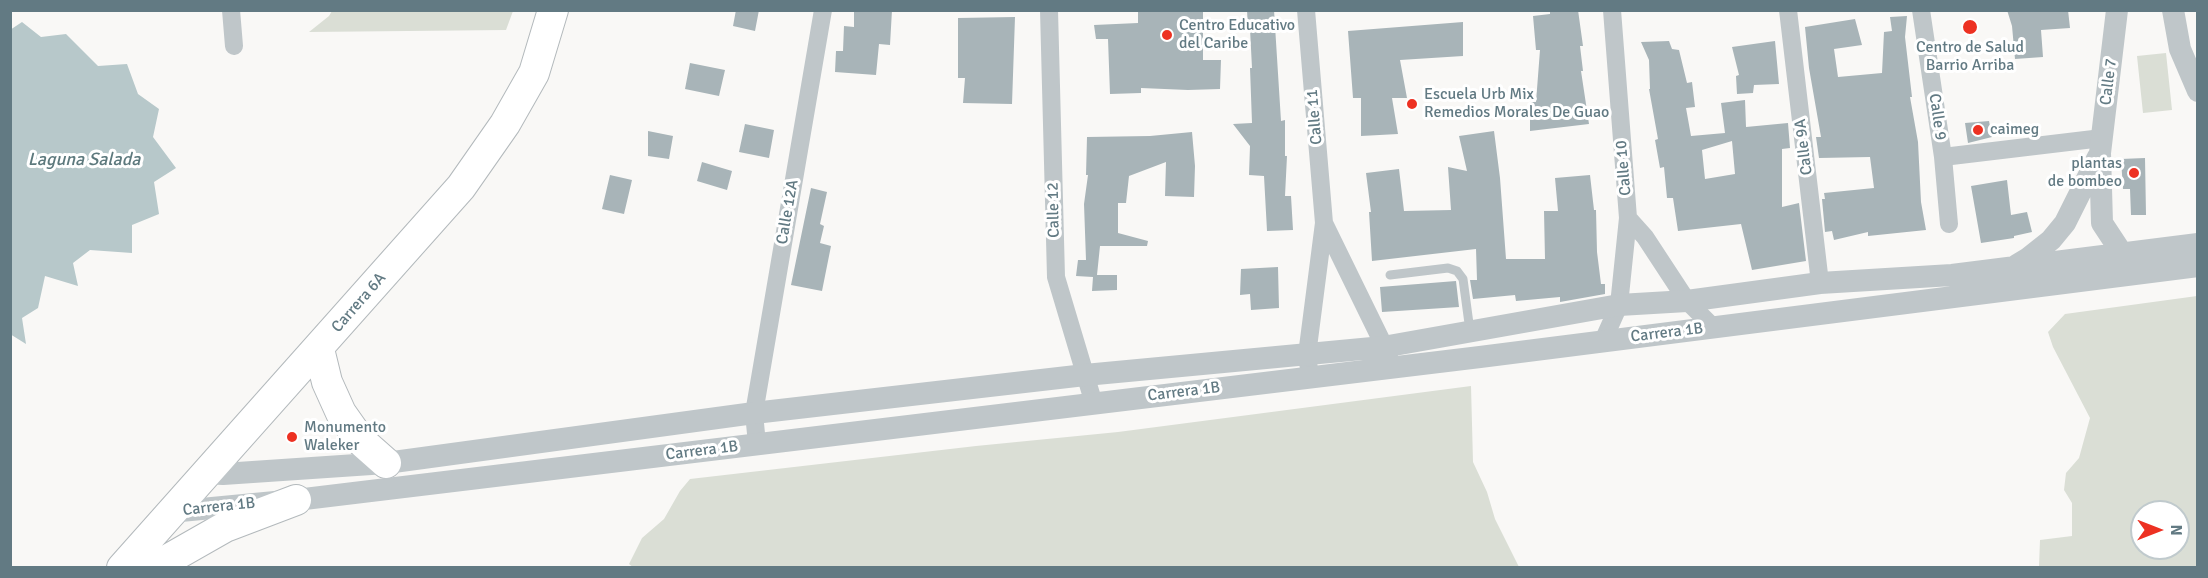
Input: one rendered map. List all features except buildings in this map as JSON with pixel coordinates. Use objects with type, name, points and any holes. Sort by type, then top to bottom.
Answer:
[{"type":"highway","name":"Carrera 6A","points":[[122,567],[461,188],[505,124],[534,73],[553,10]]},
{"type":"highway","points":[[319,349],[327,382],[341,413],[360,440],[386,463]]},
{"type":"highway","points":[[153,567],[225,527],[296,500]]},
{"type":"street","points":[[231,10],[234,46]]},
{"type":"street","name":"Calle 12A","points":[[756,444],[754,413],[823,10]]},
{"type":"street","name":"Calle 12","points":[[1049,10],[1056,277],[1094,404]]},
{"type":"street","name":"Calle 11","points":[[1306,10],[1324,223]]},
{"type":"street","name":"Calle 10","points":[[1603,341],[1618,305],[1628,218],[1612,10]]},
{"type":"street","name":"Calle 9A","points":[[1788,10],[1820,283]]},
{"type":"street","name":"Calle 9","points":[[1921,10],[1943,157],[1949,224]]},
{"type":"street","name":"Calle 7","points":[[2101,145],[2117,10]]},
{"type":"street","points":[[2173,10],[2180,49],[2198,91]]},
{"type":"street","points":[[1943,157],[2101,145]]},
{"type":"street","points":[[2101,145],[2102,223],[2136,274]]},
{"type":"street","points":[[2012,267],[2043,246],[2065,223],[2101,145]]},
{"type":"street","points":[[1628,218],[1645,237],[1688,301],[1713,327]]},
{"type":"street","points":[[1324,223],[1383,347],[1395,367]]},
{"type":"street","points":[[1309,366],[1324,223]]},
{"type":"street","name":"Carrera 1B","points":[[170,512],[296,500],[1094,404],[1309,366],[1383,347],[1618,305],[1688,301],[1820,283],[1952,274],[2198,244]]},
{"type":"street","name":"Carrera 1B","points":[[205,473],[223,474],[386,463],[754,413],[1085,375],[1309,366],[1395,367],[2198,266]]},
{"type":"lane","points":[[1390,274],[1448,268],[1457,271],[1463,279],[1470,331]]},
{"type":"shaded area","points":[[332,10],[513,11],[506,30],[309,32],[329,16]]},
{"type":"shaded area","points":[[2166,53],[2172,110],[2143,113],[2137,56]]},
{"type":"shaded area","points":[[2197,296],[2197,567],[2039,567],[2040,540],[2072,536],[2072,503],[2064,490],[2066,473],[2079,458],[2090,418],[2053,347],[2048,332],[2065,314]]},
{"type":"shaded area","points":[[1471,386],[1473,462],[1487,492],[1495,519],[1519,567],[634,568],[629,564],[642,538],[664,519],[680,491],[690,479],[1118,432]]},
{"type":"water","name":"Laguna Salada","points":[[22,22],[41,37],[66,34],[98,66],[127,64],[138,94],[159,109],[153,137],[176,168],[154,182],[159,214],[132,225],[132,253],[90,250],[73,263],[78,286],[45,276],[38,308],[22,318],[26,344],[10,334],[10,30]]},
{"type":"place","name":"Centro de Salud Barrio Arriba","points":[[1970,27]]},
{"type":"place","name":"Centro Educativo del Caribe","points":[[1167,35]]},
{"type":"place","name":"Escuela Urb Mix Remedios Morales De Guao","points":[[1412,104]]},
{"type":"place","name":"caimeg","points":[[1978,130]]},
{"type":"place","name":"plantas de bombeo","points":[[2134,173]]},
{"type":"place","name":"Monumento Waleker","points":[[292,437]]}]
